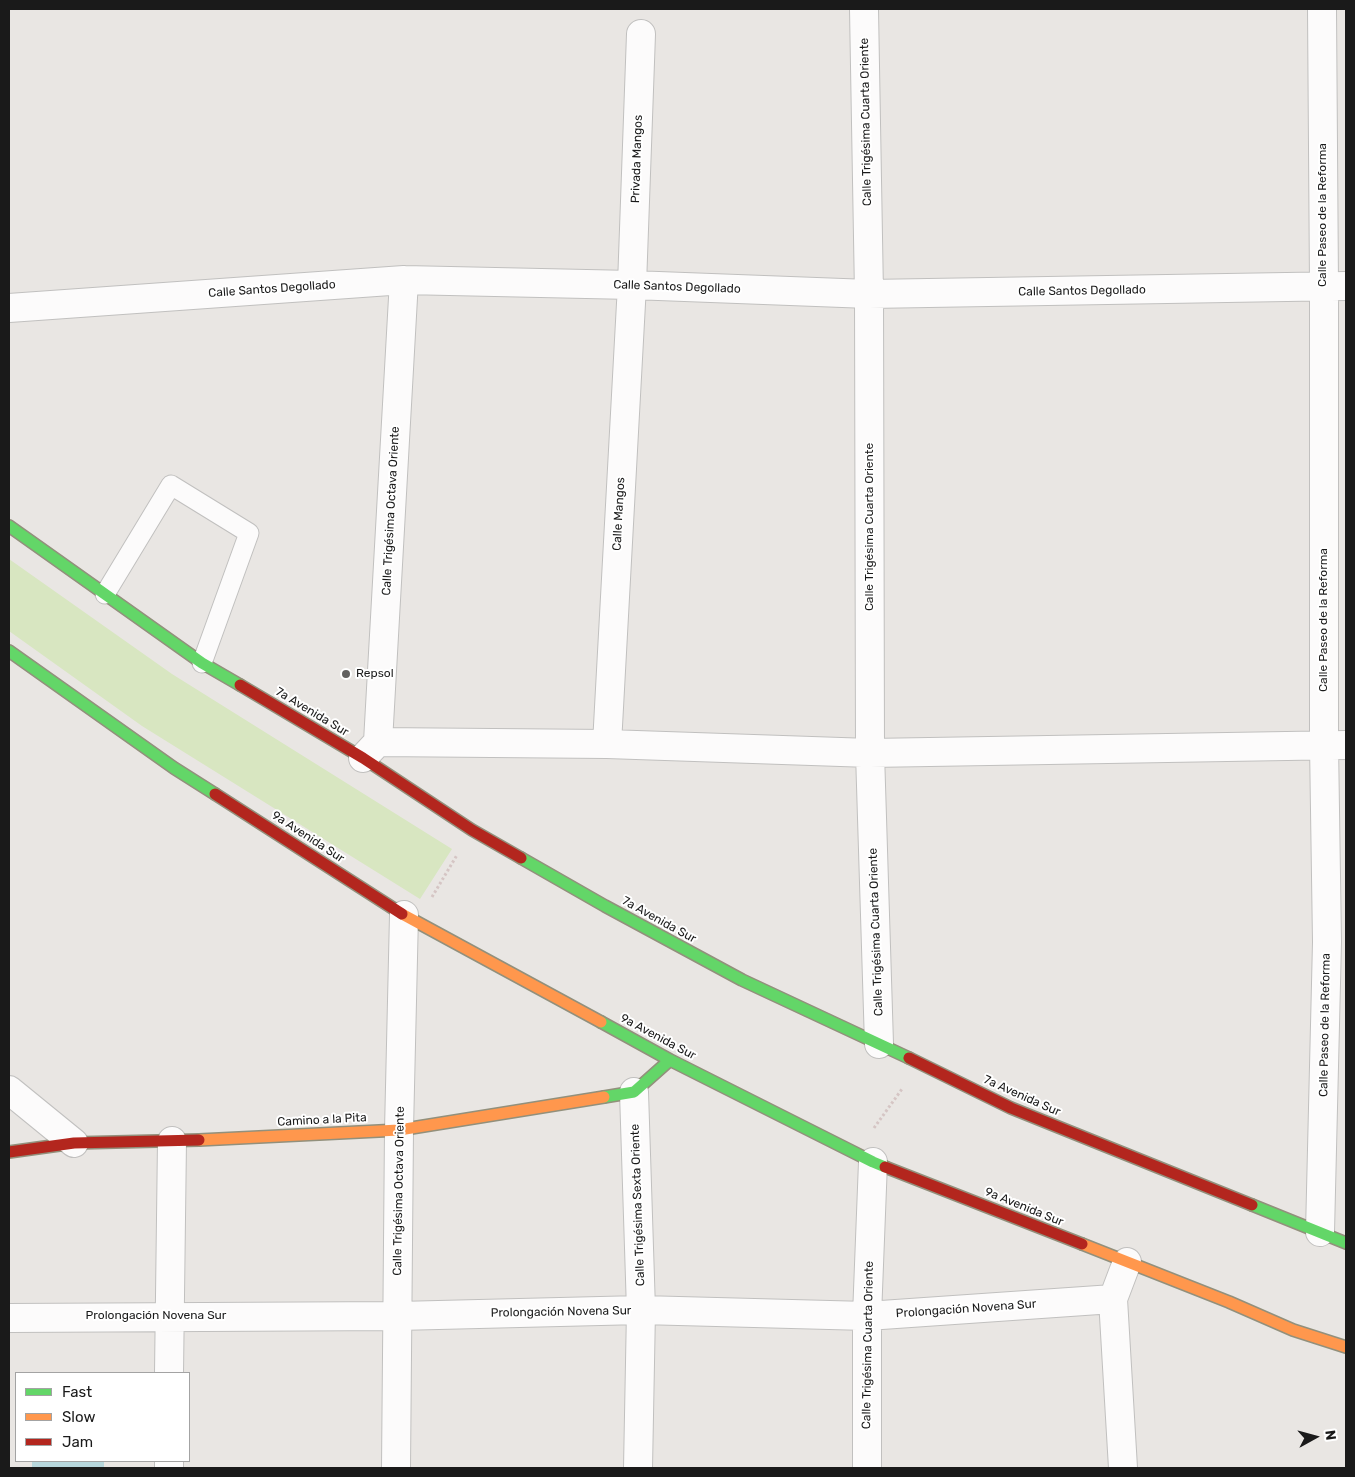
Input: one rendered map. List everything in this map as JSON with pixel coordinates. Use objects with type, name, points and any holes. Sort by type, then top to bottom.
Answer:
[{"type":"main road","name":"7a Avenida Sur","points":[[9,526],[202,663],[370,750],[472,830],[596,901],[742,980],[1011,1108],[1346,1243]]},
{"type":"main road","name":"9a Avenida Sur","points":[[9,651],[174,768],[411,918],[670,1060],[864,1158],[1229,1302],[1293,1330],[1346,1348]]},
{"type":"main road","points":[[634,1092],[670,1060]]},
{"type":"main road","name":"Camino a la Pita","points":[[9,1152],[74,1143],[172,1141],[399,1130],[634,1092]]},
{"type":"street","name":"Calle Trigésima Cuarta Oriente","points":[[864,9],[869,294],[870,752],[879,1044]]},
{"type":"street","name":"Calle Paseo de la Reforma","points":[[1320,1232],[1336,939],[1335,286],[1322,9]]},
{"type":"street","name":"Privada Mangos","points":[[632,285],[642,34]]},
{"type":"street","name":"Calle Santos Degollado","points":[[9,308],[404,280],[632,285],[869,294],[1335,286]]},
{"type":"street","name":"Calle Trigésima Octava Oriente","points":[[370,750],[404,280]]},
{"type":"street","name":"Calle Mangos","points":[[607,744],[632,285]]},
{"type":"street","points":[[370,750],[607,744],[870,752],[1335,744]]},
{"type":"street","name":"Calle Trigésima Octava Oriente","points":[[396,1468],[399,1130],[411,918]]},
{"type":"street","points":[[9,1090],[74,1143]]},
{"type":"street","name":"Calle Trigésima Sexta Oriente","points":[[634,1092],[640,1310],[638,1468]]},
{"type":"street","points":[[169,1372],[172,1141]]},
{"type":"street","name":"Calle Trigésima Cuarta Oriente","points":[[864,1158],[868,1468]]},
{"type":"street","points":[[1123,1468],[1112,1299],[1127,1262]]},
{"type":"street","name":"Prolongación Novena Sur","points":[[9,1318],[398,1316],[640,1310],[867,1316],[1112,1299]]},
{"type":"lane","points":[[105,594],[171,485],[248,533],[202,663]]},
{"type":"path","points":[[411,918],[472,830]]},
{"type":"path","points":[[864,1158],[920,1064]]},
{"type":"green space","points":[[9,559],[172,674],[452,849],[420,899],[142,726],[9,631]]},
{"type":"water","points":[[32,1462],[104,1462],[104,1468],[32,1468]]},
{"type":"traffic: fast","points":[[9,526],[202,663],[240,685]]},
{"type":"traffic: fast","points":[[9,651],[174,768],[215,794]]},
{"type":"traffic: fast","points":[[521,858],[742,980],[909,1058]]},
{"type":"traffic: fast","points":[[601,1022],[670,1060],[885,1167]]},
{"type":"traffic: fast","points":[[604,1097],[634,1092],[670,1060]]},
{"type":"traffic: fast","points":[[1252,1205],[1346,1243]]},
{"type":"traffic: slow","points":[[402,914],[601,1022]]},
{"type":"traffic: slow","points":[[199,1140],[399,1130],[604,1097]]},
{"type":"traffic: slow","points":[[1082,1244],[1229,1302],[1293,1330],[1346,1347]]},
{"type":"traffic: jam","points":[[240,685],[363,758],[472,830],[521,858]]},
{"type":"traffic: jam","points":[[215,794],[402,914]]},
{"type":"traffic: jam","points":[[909,1058],[1011,1108],[1252,1205]]},
{"type":"traffic: jam","points":[[9,1152],[74,1143],[199,1140]]},
{"type":"traffic: jam","points":[[885,1167],[1082,1244]]},
{"type":"place","name":"Repsol","points":[[346,674]]}]
